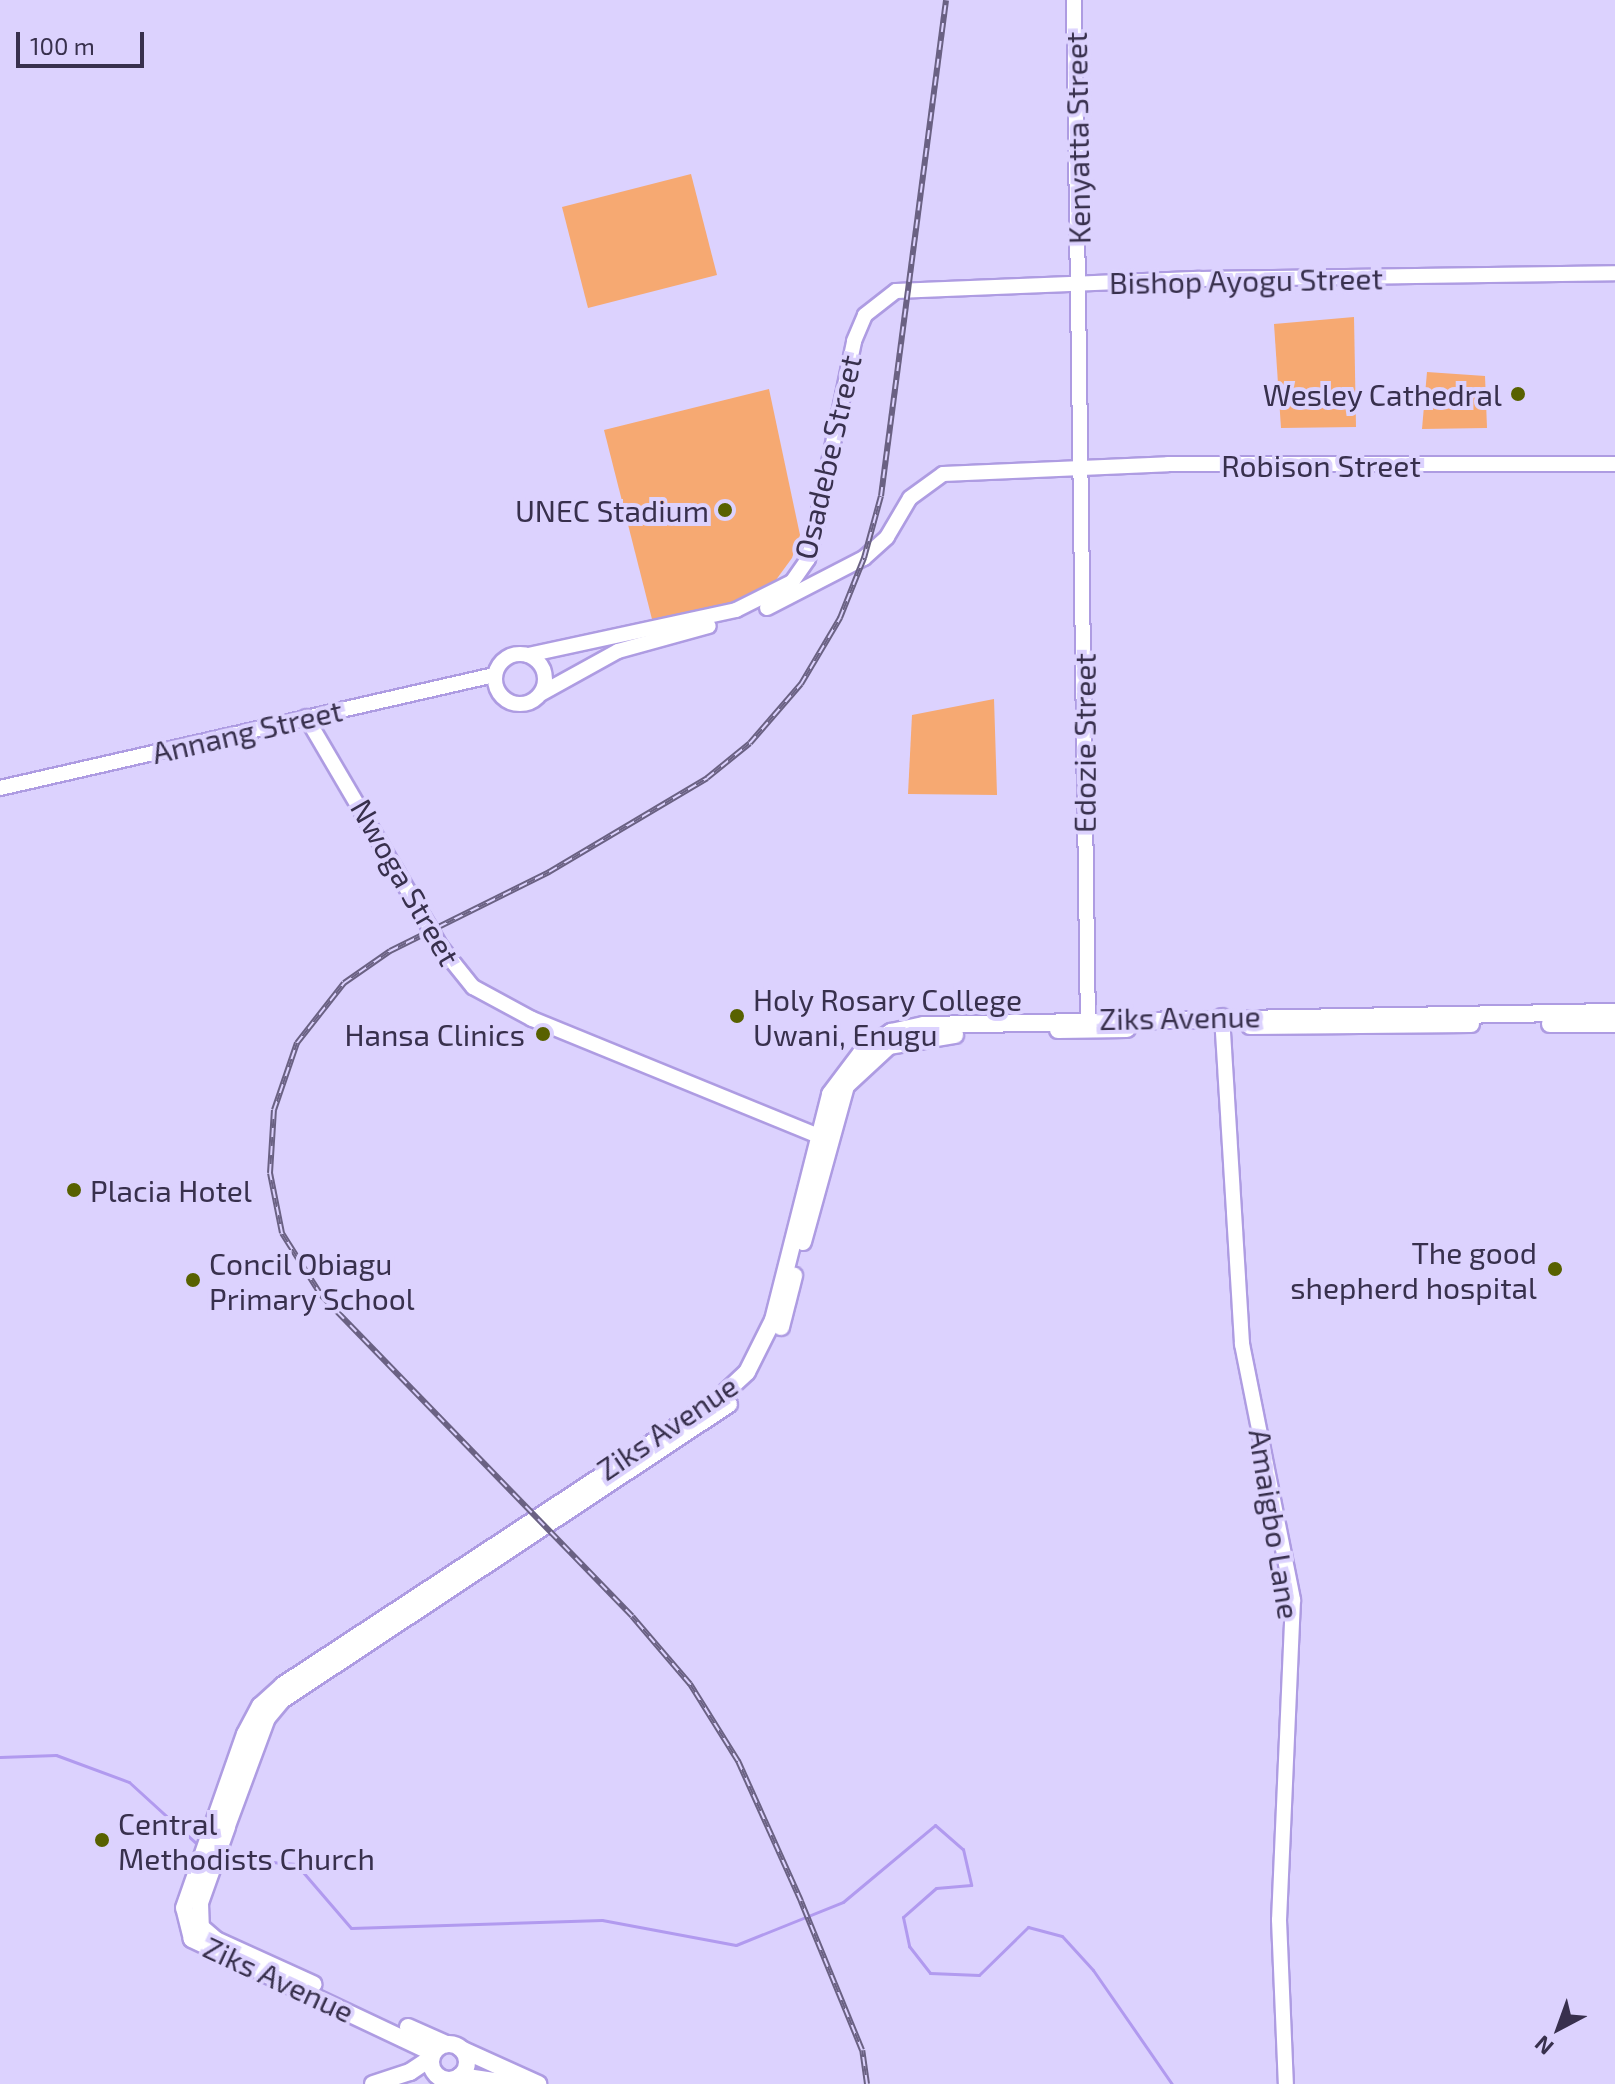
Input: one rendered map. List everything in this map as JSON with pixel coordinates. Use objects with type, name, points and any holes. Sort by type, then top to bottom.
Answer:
[{"type":"main road","name":"Kenyatta Street","points":[[1074,0],[1081,467]]},
{"type":"main road","name":"Bishop Ayogu Street","points":[[880,301],[910,289],[1080,282],[1615,273]]},
{"type":"main road","name":"Osadebe Street","points":[[542,693],[618,651],[747,616],[800,584],[814,535],[854,341],[865,315],[880,301]]},
{"type":"main road","name":"Robison Street","points":[[1028,468],[1615,464]]},
{"type":"main road","name":"Edozie Street","points":[[1081,467],[1088,1025]]},
{"type":"main road","name":"Osadebe Street","points":[[528,655],[736,610],[771,597],[879,546],[910,498],[934,478],[1028,468]]},
{"type":"main road","points":[[528,655],[544,670],[542,693],[530,702],[510,702],[499,692],[494,675],[505,658],[528,655]]},
{"type":"main road","name":"Annang Street","points":[[0,788],[308,725],[494,675]]},
{"type":"main road","name":"Nwoga Street","points":[[308,725],[362,806],[440,946],[473,987],[532,1019],[823,1139]]},
{"type":"main road","name":"Ziks Avenue","points":[[538,2084],[443,2051],[196,1943],[184,1917],[267,1718],[282,1700],[697,1428],[760,1372],[788,1305],[823,1139],[846,1086],[864,1064],[898,1042],[1088,1025],[1615,1012]]},
{"type":"main road","name":"Ziks Avenue","points":[[1222,1021],[1615,1024]]},
{"type":"main road","name":"Amaigbo Lane","points":[[1222,1021],[1230,1203],[1242,1344],[1293,1610],[1279,1920],[1286,2083]]},
{"type":"main road","points":[[443,2051],[467,2063],[460,2076]]},
{"type":"main road","points":[[442,2078],[443,2051]]},
{"type":"main road","points":[[373,2084],[398,2078],[443,2051]]},
{"type":"main road","points":[[421,2084],[460,2076],[514,2084]]},
{"type":"shaded area","points":[[691,174],[717,275],[588,308],[562,207]]},
{"type":"shaded area","points":[[1354,317],[1356,427],[1281,428],[1274,324]]},
{"type":"shaded area","points":[[1427,372],[1485,376],[1487,428],[1422,429]]},
{"type":"shaded area","points":[[769,389],[800,535],[792,558],[773,584],[726,605],[653,623],[604,430]]},
{"type":"shaded area","points":[[994,699],[997,795],[908,794],[912,715]]},
{"type":"waterway","points":[[0,1757],[56,1755],[129,1782],[198,1845]]},
{"type":"waterway","points":[[221,1858],[296,1864],[351,1928],[602,1920],[736,1945],[843,1902],[935,1825],[963,1849],[971,1885],[936,1888],[903,1917],[909,1946],[930,1973],[979,1975],[1028,1927],[1062,1936],[1093,1970],[1172,2084]]},
{"type":"railway","points":[[867,2084],[862,2050],[801,1901],[738,1761],[690,1684],[632,1616],[321,1295],[282,1233],[270,1173],[274,1110],[297,1043],[344,983],[390,951],[549,872],[707,778],[750,743],[801,684],[840,618],[864,558],[881,496],[946,0]]},
{"type":"place","name":"Wesley Cathedral","points":[[1518,394]]},
{"type":"place","name":"UNEC Stadium","points":[[725,510]]},
{"type":"place","name":"Holy Rosary College Uwani, Enugu","points":[[737,1016]]},
{"type":"place","name":"Hansa Clinics","points":[[543,1034]]},
{"type":"place","name":"Placia Hotel","points":[[74,1190]]},
{"type":"place","name":"The good shepherd hospital","points":[[1555,1269]]},
{"type":"place","name":"Concil Obiagu Primary School","points":[[193,1280]]},
{"type":"place","name":"Central Methodists Church","points":[[102,1840]]}]
